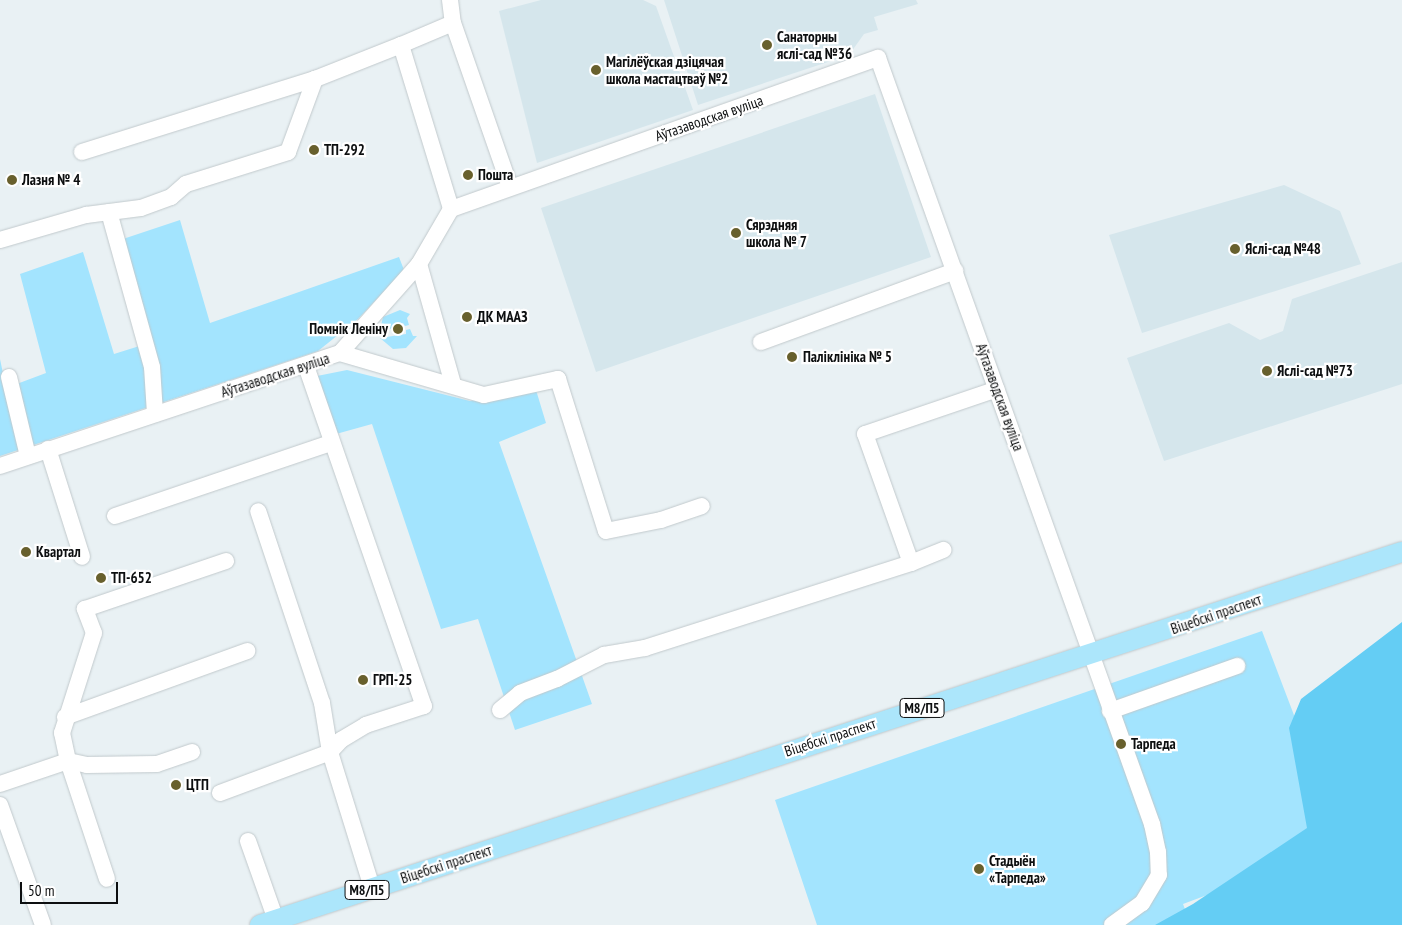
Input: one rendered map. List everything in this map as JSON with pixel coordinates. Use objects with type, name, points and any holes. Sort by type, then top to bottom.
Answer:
[{"type":"main road","name":"Віцебскі праспект","points":[[268,922],[900,715],[1092,656],[1402,552]]},
{"type":"street","points":[[450,0],[454,23],[510,188]]},
{"type":"street","points":[[82,152],[315,78],[454,23]]},
{"type":"street","points":[[401,45],[451,209]]},
{"type":"street","name":"Аўтазаводская вуліца","points":[[0,466],[306,366],[340,353],[419,264],[451,209],[878,58],[1152,824],[1158,852],[1159,875],[1142,903],[1112,925]]},
{"type":"street","points":[[0,240],[86,215],[141,208],[171,197],[186,184],[288,152],[315,78]]},
{"type":"street","points":[[109,212],[152,366],[155,414]]},
{"type":"street","points":[[419,264],[454,384]]},
{"type":"street","points":[[761,342],[955,271]]},
{"type":"street","points":[[340,353],[454,384],[484,395],[558,378],[606,531],[661,520],[702,506]]},
{"type":"street","points":[[220,793],[330,752],[341,740],[366,725],[424,706],[306,366]]},
{"type":"street","points":[[9,377],[28,456]]},
{"type":"street","points":[[911,563],[865,434],[997,388]]},
{"type":"street","points":[[115,516],[332,443]]},
{"type":"street","points":[[48,449],[82,557]]},
{"type":"street","points":[[258,511],[322,703],[330,752],[372,888]]},
{"type":"street","points":[[500,710],[520,693],[557,679],[604,655],[645,648],[911,563],[944,550]]},
{"type":"street","points":[[107,879],[68,761],[62,733],[65,718],[94,633],[85,609],[226,562]]},
{"type":"street","points":[[65,718],[247,651]]},
{"type":"street","points":[[1110,711],[1237,666]]},
{"type":"street","points":[[0,784],[68,761],[87,764],[156,764],[192,752]]},
{"type":"street","points":[[0,805],[43,925]]},
{"type":"street","points":[[248,841],[268,922]]},
{"type":"shaded area","name":"Магілёўская дзіцячая школа мастацтваў №2","points":[[541,0],[643,0],[656,6],[693,110],[537,163],[499,11]]},
{"type":"shaded area","name":"Санаторны яслі-сад №36","points":[[664,0],[916,0],[918,4],[874,17],[878,30],[864,34],[849,55],[698,105]]},
{"type":"shaded area","name":"Сярэдняя школа № 7","points":[[875,94],[931,257],[596,372],[541,208]]},
{"type":"shaded area","name":"Яслі-сад №48","points":[[1284,185],[1340,211],[1361,264],[1142,333],[1109,235]]},
{"type":"shaded area","points":[[180,220],[210,323],[399,257],[404,270],[358,319],[318,351],[0,456],[0,359],[6,388],[46,373],[20,274],[83,252],[114,354],[149,343],[117,241]]},
{"type":"shaded area","name":"Яслі-сад №73","points":[[1402,262],[1402,384],[1164,461],[1127,358],[1229,323],[1260,340],[1283,331],[1292,299]]},
{"type":"shaded area","points":[[400,310],[410,314],[407,318],[409,325],[405,326],[403,323],[379,334],[383,317]]},
{"type":"shaded area","points":[[410,329],[413,336],[417,336],[406,348],[393,349],[380,338],[406,334],[406,330]]},
{"type":"shaded area","points":[[347,370],[470,401],[536,390],[546,423],[499,442],[592,704],[515,730],[478,619],[441,629],[372,424],[336,434],[317,376]]},
{"type":"shaded area","points":[[1402,622],[1402,925],[1155,925],[1193,904],[1307,828],[1289,728],[1301,699]]},
{"type":"shaded area","name":"Тарпеда","points":[[1262,631],[1343,844],[1183,904],[1191,925],[817,925],[775,800]]},
{"type":"place","name":"Санаторны яслі-сад №36","points":[[767,45]]},
{"type":"place","name":"Магілёўская дзіцячая школа мастацтваў №2","points":[[596,70]]},
{"type":"place","name":"ТП-292","points":[[314,150]]},
{"type":"place","name":"Пошта","points":[[468,175]]},
{"type":"place","name":"Лазня № 4","points":[[12,180]]},
{"type":"place","name":"Сярэдняя школа № 7","points":[[736,233]]},
{"type":"place","name":"Яслі-сад №48","points":[[1235,249]]},
{"type":"place","name":"ДК МААЗ","points":[[467,317]]},
{"type":"place","name":"Помнік Леніну","points":[[398,329]]},
{"type":"place","name":"Паліклініка № 5","points":[[792,357]]},
{"type":"place","name":"Яслі-сад №73","points":[[1267,371]]},
{"type":"place","name":"Квартал","points":[[26,552]]},
{"type":"place","name":"ТП-652","points":[[101,578]]},
{"type":"place","name":"ГРП-25","points":[[363,680]]},
{"type":"place","name":"Тарпеда","points":[[1121,744]]},
{"type":"place","name":"ЦТП","points":[[176,785]]},
{"type":"place","name":"Стадыён «Тарпеда»","points":[[979,869]]}]
